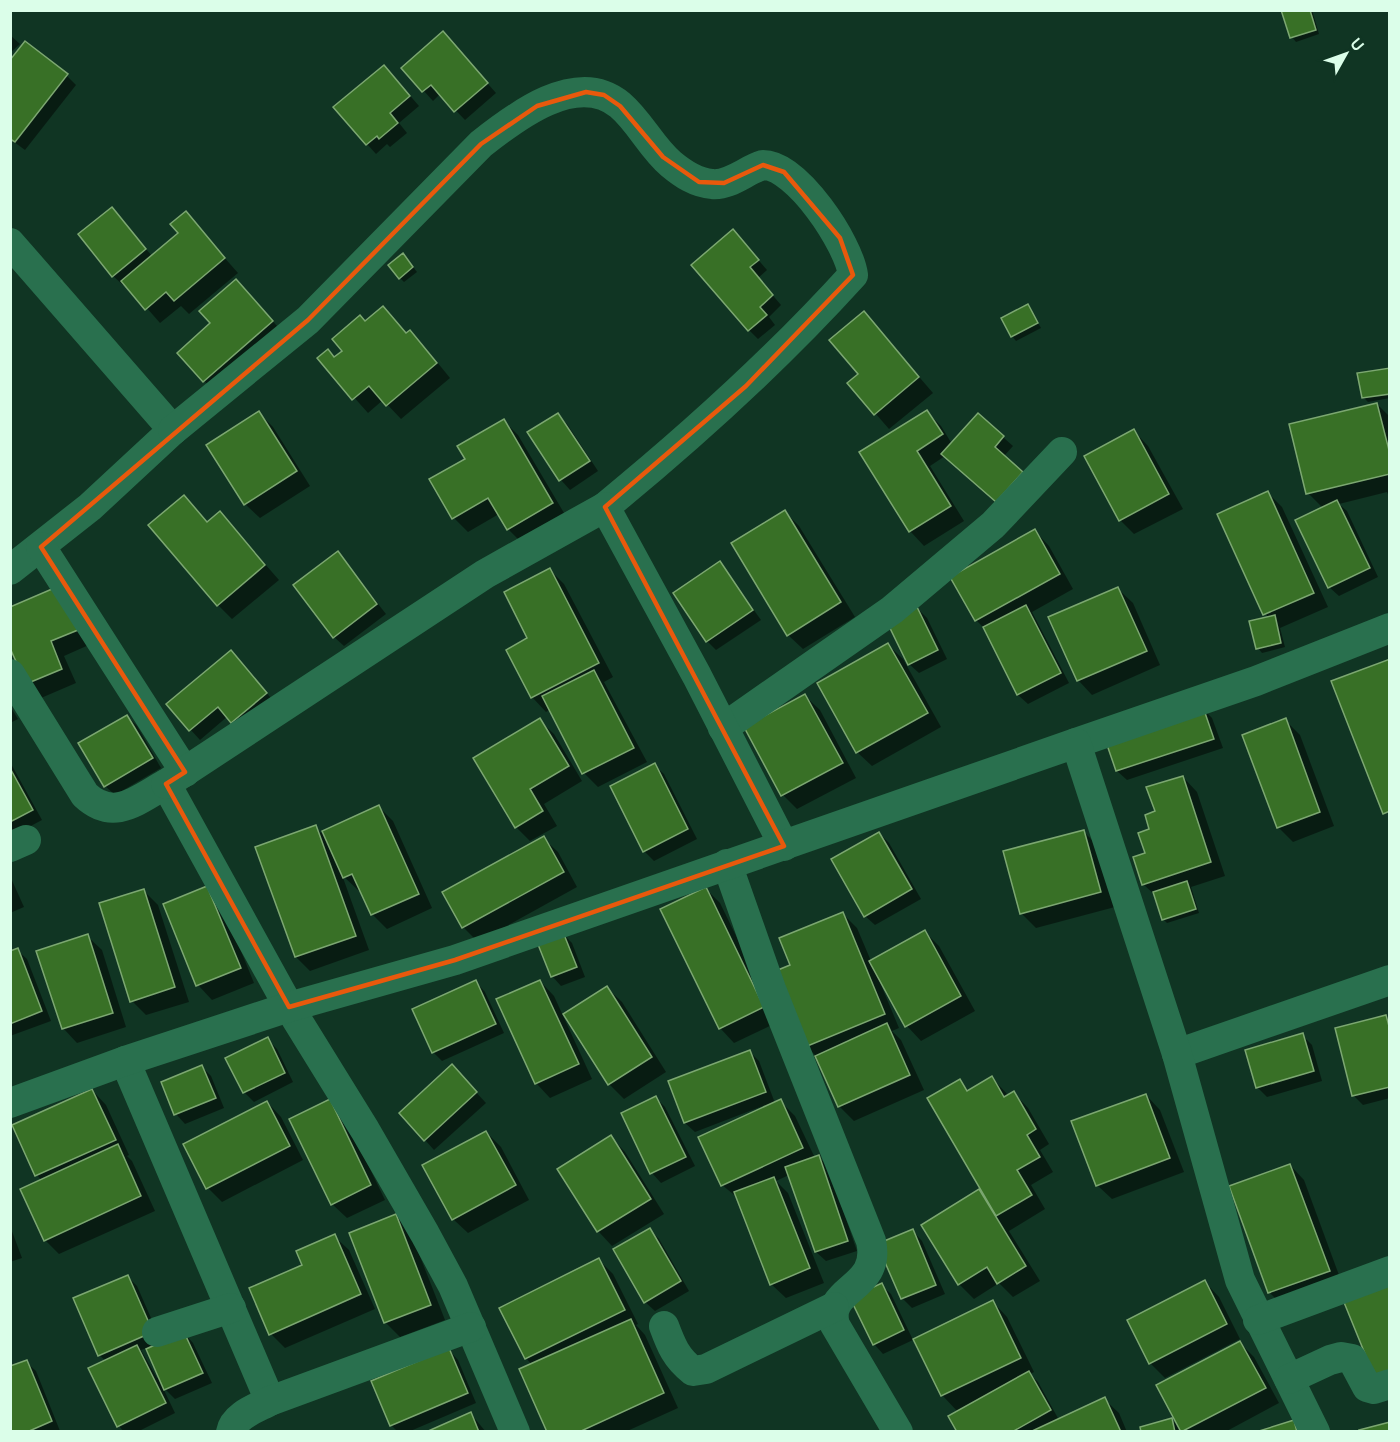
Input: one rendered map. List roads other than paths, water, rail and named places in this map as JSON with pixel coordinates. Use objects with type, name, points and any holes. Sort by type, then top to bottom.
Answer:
[{"type":"street","points":[[10,570],[90,507],[173,430],[308,320],[481,144],[509,121],[537,106],[563,96],[586,92],[604,95],[620,105],[663,157],[699,182],[713,185],[724,183],[763,165],[784,172],[840,238],[850,259],[853,275],[746,386],[694,434],[605,507],[485,574],[176,778],[130,804],[116,808],[104,808],[96,805],[85,795],[10,674]]},
{"type":"street","points":[[10,243],[173,430]]},
{"type":"street","points":[[723,728],[892,610],[993,525],[1062,452]]},
{"type":"street","points":[[605,507],[784,846]]},
{"type":"street","points":[[41,547],[176,778],[289,1007],[397,1183],[453,1286],[515,1431]]},
{"type":"street","points":[[13,1094],[125,1061],[289,1007],[455,960],[1256,681],[1389,628]]},
{"type":"street","points":[[1076,743],[1177,1054],[1240,1280],[1315,1431]]},
{"type":"street","points":[[664,1326],[674,1353],[683,1363],[693,1371],[706,1369],[834,1307],[868,1273],[874,1254],[871,1241],[771,989],[727,864]]},
{"type":"street","points":[[1177,1054],[1389,980]]},
{"type":"street","points":[[125,1061],[270,1401]]},
{"type":"street","points":[[1258,1320],[1389,1271]]},
{"type":"street","points":[[834,1307],[832,1315],[835,1325],[898,1431]]},
{"type":"street","points":[[156,1332],[231,1308]]},
{"type":"street","points":[[228,1430],[242,1416],[270,1401],[471,1327]]},
{"type":"street","points":[[1289,1379],[1341,1357],[1352,1359],[1367,1387],[1374,1389],[1389,1384]]}]
